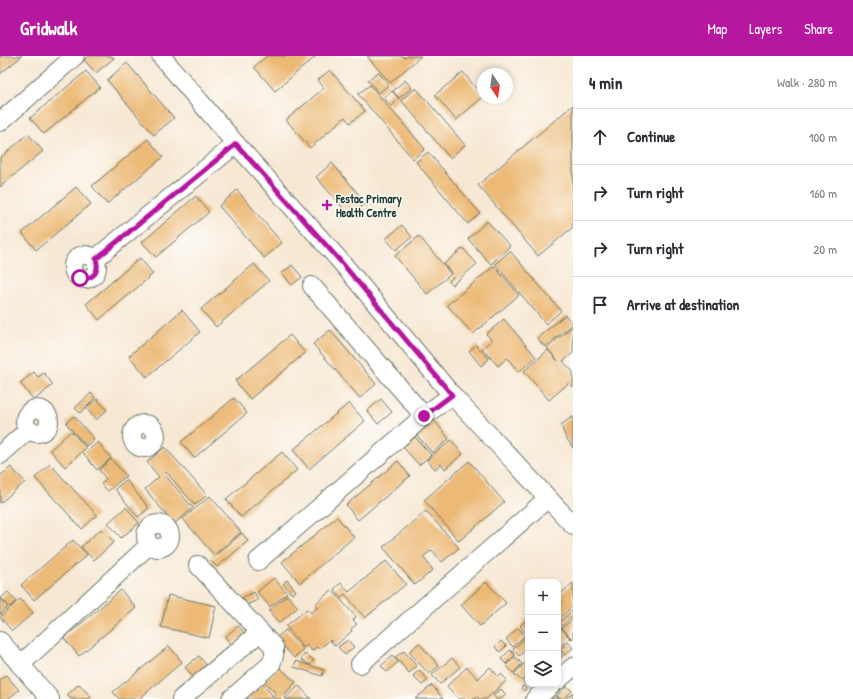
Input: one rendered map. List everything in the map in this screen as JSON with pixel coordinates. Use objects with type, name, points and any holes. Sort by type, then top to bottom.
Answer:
[{"type":"street","points":[[0,122],[75,56]]},
{"type":"street","points":[[161,56],[236,144],[342,263],[452,395],[547,499],[571,517]]},
{"type":"street","points":[[96,259],[236,144]]},
{"type":"street","points":[[312,286],[424,416]]},
{"type":"street","points":[[258,561],[424,416],[452,395]]},
{"type":"street","points":[[0,455],[28,430]]},
{"type":"street","points":[[360,664],[547,499]]},
{"type":"street","points":[[20,665],[149,545]]},
{"type":"street","points":[[198,565],[274,647],[274,656],[270,664],[231,699]]},
{"type":"street","points":[[181,699],[260,632]]},
{"type":"street","points":[[0,641],[50,699]]},
{"type":"street","points":[[561,677],[573,667]]},
{"type":"street","points":[[535,699],[549,687]]},
{"type":"building","points":[[0,56],[22,56],[0,74]]},
{"type":"building","points":[[89,56],[111,56],[114,58],[96,73],[84,60]]},
{"type":"building","points":[[267,56],[316,56],[275,91],[254,67]]},
{"type":"building","points":[[367,56],[403,56],[405,58],[407,56],[421,56],[390,83]]},
{"type":"building","points":[[127,63],[174,118],[154,135],[107,80]]},
{"type":"building","points":[[330,70],[365,111],[350,123],[345,117],[310,148],[286,120],[324,88],[318,80]]},
{"type":"building","points":[[86,71],[100,87],[44,134],[30,118]]},
{"type":"building","points":[[378,72],[388,85],[379,93],[368,80]]},
{"type":"building","points":[[463,72],[477,90],[477,102],[456,120],[435,95]]},
{"type":"building","points":[[405,80],[412,88],[399,98],[393,91]]},
{"type":"building","points":[[370,85],[425,149],[413,159],[358,94]]},
{"type":"building","points":[[416,88],[465,145],[450,158],[401,100]]},
{"type":"building","points":[[392,91],[399,99],[391,106],[384,98]]},
{"type":"building","points":[[573,105],[573,227],[538,256],[478,185]]},
{"type":"building","points":[[28,134],[43,151],[0,187],[0,158]]},
{"type":"building","points":[[148,139],[163,157],[107,204],[92,186]]},
{"type":"building","points":[[428,152],[480,213],[468,224],[416,162]]},
{"type":"building","points":[[332,163],[366,203],[350,216],[316,177]]},
{"type":"building","points":[[76,187],[91,204],[36,250],[22,233]]},
{"type":"building","points":[[237,190],[282,243],[264,258],[219,206]]},
{"type":"building","points":[[196,196],[209,212],[156,257],[142,242]]},
{"type":"building","points":[[487,221],[510,246],[491,264],[468,239]]},
{"type":"building","points":[[402,225],[412,237],[396,250],[386,239]]},
{"type":"building","points":[[419,236],[451,274],[427,294],[395,256]]},
{"type":"building","points":[[463,248],[477,264],[452,285],[449,281],[454,276],[444,264]]},
{"type":"building","points":[[510,251],[561,311],[546,324],[495,264]]},
{"type":"building","points":[[140,258],[153,274],[99,320],[86,304]]},
{"type":"building","points":[[254,264],[269,281],[216,327],[201,309]]},
{"type":"building","points":[[292,265],[302,277],[292,285],[282,273]]},
{"type":"building","points":[[494,266],[519,295],[473,334],[447,305]]},
{"type":"building","points":[[182,310],[200,332],[147,377],[129,356]]},
{"type":"building","points":[[565,315],[573,324],[545,347],[537,338]]},
{"type":"building","points":[[504,319],[536,357],[519,372],[507,358],[498,366],[482,348],[492,340],[486,334]]},
{"type":"building","points":[[573,326],[573,353],[563,361],[573,372],[573,387],[569,383],[549,400],[524,371],[548,350],[558,361],[547,348]]},
{"type":"building","points":[[330,330],[376,384],[360,398],[313,344]]},
{"type":"building","points":[[290,335],[305,353],[250,399],[235,381]]},
{"type":"building","points":[[476,345],[489,359],[481,366],[469,351]]},
{"type":"building","points":[[34,372],[38,377],[44,373],[53,385],[34,400],[20,383]]},
{"type":"building","points":[[91,393],[95,398],[80,413],[75,408]]},
{"type":"building","points":[[234,398],[247,413],[194,458],[181,442]]},
{"type":"building","points":[[97,399],[107,410],[96,420],[86,408]]},
{"type":"building","points":[[381,399],[392,412],[378,424],[367,411]]},
{"type":"building","points":[[349,403],[365,421],[309,469],[293,450]]},
{"type":"building","points":[[74,416],[94,439],[86,446],[66,423]]},
{"type":"building","points":[[572,417],[573,448],[565,436],[561,425]]},
{"type":"building","points":[[434,420],[449,439],[432,453],[417,435]]},
{"type":"building","points":[[71,431],[86,448],[65,467],[50,450]]},
{"type":"building","points":[[415,437],[431,455],[419,465],[403,447]]},
{"type":"building","points":[[451,440],[463,454],[445,469],[441,464],[435,469],[427,460]]},
{"type":"building","points":[[98,442],[111,458],[97,470],[84,454]]},
{"type":"building","points":[[165,447],[207,495],[195,505],[166,472],[164,474],[193,508],[174,524],[145,489],[159,477],[147,462]]},
{"type":"building","points":[[282,452],[297,470],[241,517],[226,499]]},
{"type":"building","points":[[111,459],[126,476],[108,491],[101,484],[106,479],[99,470]]},
{"type":"building","points":[[398,461],[410,476],[358,520],[346,505]]},
{"type":"building","points":[[469,461],[504,502],[459,541],[424,500]]},
{"type":"building","points":[[50,464],[97,515],[82,529],[35,478]]},
{"type":"building","points":[[11,467],[25,482],[0,503],[0,476]]},
{"type":"building","points":[[126,480],[149,508],[138,517],[115,489]]},
{"type":"building","points":[[210,496],[241,532],[214,555],[183,519]]},
{"type":"building","points":[[126,507],[139,523],[121,538],[108,523]]},
{"type":"building","points":[[426,511],[459,548],[442,562],[432,550],[423,557],[433,570],[415,585],[383,547]]},
{"type":"building","points":[[337,517],[354,537],[300,583],[282,562]]},
{"type":"building","points":[[101,529],[114,542],[94,560],[81,547]]},
{"type":"building","points":[[242,533],[248,541],[217,567],[210,560]]},
{"type":"building","points":[[73,540],[87,555],[34,600],[21,585]]},
{"type":"building","points":[[386,561],[406,584],[365,618],[345,594],[341,598],[334,589],[341,583],[349,592]]},
{"type":"building","points":[[274,578],[287,593],[270,607],[257,592]]},
{"type":"building","points":[[287,580],[296,591],[292,594],[283,584]]},
{"type":"building","points":[[486,582],[506,603],[480,626],[461,605]]},
{"type":"building","points":[[573,583],[573,606],[561,617],[561,603],[563,601],[561,603],[561,593]]},
{"type":"building","points":[[121,590],[136,608],[79,656],[64,638]]},
{"type":"building","points":[[332,590],[356,617],[353,620],[357,624],[351,629],[352,631],[335,646],[330,640],[319,649],[317,647],[312,651],[307,645],[304,648],[286,626],[307,609],[311,613],[318,607],[315,604]]},
{"type":"building","points":[[8,592],[16,601],[10,607],[1,598]]},
{"type":"building","points":[[254,592],[258,600],[246,605],[243,597]]},
{"type":"building","points":[[168,595],[216,606],[209,638],[161,627]]},
{"type":"building","points":[[287,595],[298,607],[279,623],[269,611]]},
{"type":"building","points":[[0,598],[8,607],[0,615]]},
{"type":"building","points":[[20,599],[33,613],[12,631],[0,617]]},
{"type":"building","points":[[573,610],[573,616],[562,626],[561,620]]},
{"type":"building","points":[[573,619],[573,638],[572,639],[562,628]]},
{"type":"building","points":[[525,621],[525,632],[520,626]]},
{"type":"building","points":[[238,626],[245,634],[232,645],[225,637]]},
{"type":"building","points":[[518,628],[525,635],[513,647],[506,639]]},
{"type":"building","points":[[561,628],[570,638],[561,646]]},
{"type":"building","points":[[286,630],[303,649],[294,658],[276,638]]},
{"type":"building","points":[[525,638],[525,651],[519,656],[513,649]]},
{"type":"building","points":[[348,640],[354,647],[345,655],[338,647]]},
{"type":"building","points":[[501,641],[506,646],[500,652],[495,647]]},
{"type":"building","points":[[568,642],[573,648],[565,655],[561,648]]},
{"type":"building","points":[[419,643],[439,666],[429,674],[409,652]]},
{"type":"building","points":[[169,646],[182,662],[139,699],[119,699],[113,692]]},
{"type":"building","points":[[510,650],[515,655],[506,664],[501,659]]},
{"type":"building","points":[[404,651],[417,666],[409,673],[395,657]]},
{"type":"building","points":[[305,654],[314,660],[310,665],[301,659]]},
{"type":"building","points":[[199,656],[207,666],[193,677],[185,667]]},
{"type":"building","points":[[392,656],[398,662],[387,672],[381,666]]},
{"type":"building","points":[[515,657],[522,664],[513,673],[506,665]]},
{"type":"building","points":[[452,658],[460,667],[440,684],[432,675]]},
{"type":"building","points":[[296,661],[324,670],[322,676],[294,667]]},
{"type":"building","points":[[525,663],[525,678],[522,681],[514,674]]},
{"type":"building","points":[[279,667],[296,682],[280,699],[275,699],[272,697],[276,693],[264,682]]},
{"type":"building","points":[[467,667],[478,679],[490,667],[498,676],[501,674],[507,680],[486,699],[479,699],[477,697],[475,699],[458,699],[447,686]]},
{"type":"building","points":[[419,670],[428,680],[422,685],[413,676]]},
{"type":"building","points":[[6,675],[19,690],[8,699],[0,699],[0,680]]},
{"type":"building","points":[[79,684],[91,697],[88,699],[71,699],[67,695]]},
{"type":"building","points":[[262,684],[273,696],[269,699],[246,699]]},
{"type":"building","points":[[432,685],[443,699],[415,699]]},
{"type":"building","points":[[299,686],[311,699],[284,699]]},
{"type":"building","points":[[523,686],[526,688],[524,691],[521,688]]},
{"type":"building","points":[[567,686],[572,691],[561,699],[557,696]]},
{"type":"building","points":[[501,689],[506,695],[500,699],[496,699],[493,695]]},
{"type":"building","points":[[573,692],[573,699],[566,699]]},
{"type":"building","points":[[555,695],[559,699],[551,699]]},
{"type":"place","name":"Festac Primary Health Centre","points":[[327,205]]},
{"type":"route","points":[[80,278],[86,279],[93,277],[97,272],[98,265],[96,259],[236,144],[342,263],[452,395],[424,416]]}]
